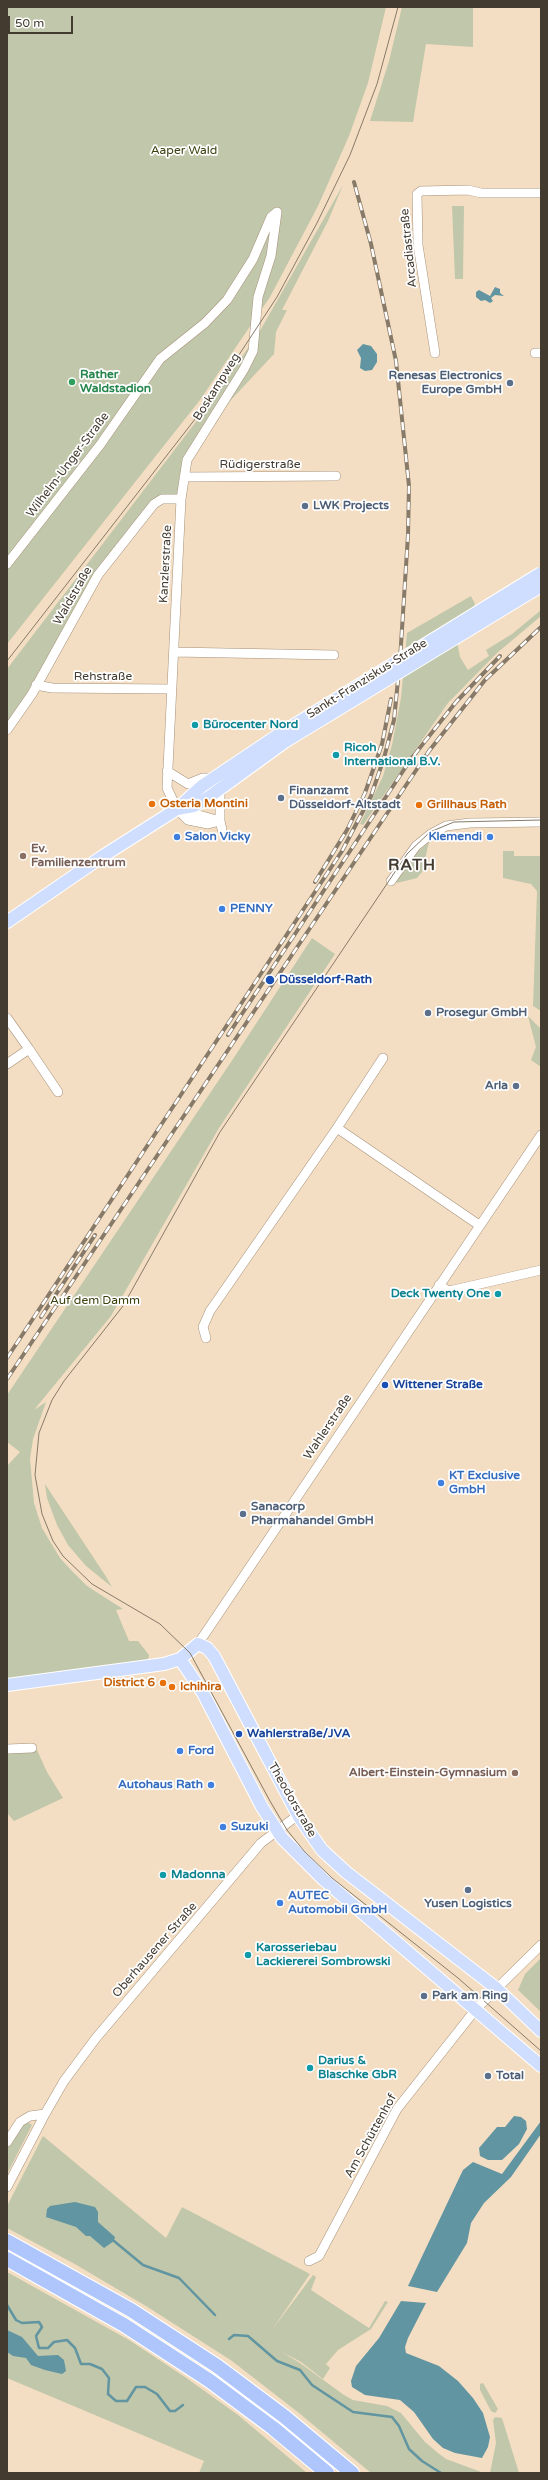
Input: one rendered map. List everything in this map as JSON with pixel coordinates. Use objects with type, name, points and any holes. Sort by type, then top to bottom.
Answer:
[{"type":"highway","points":[[7,2241],[131,2310],[217,2366],[285,2417],[352,2473]]},
{"type":"highway","points":[[7,2259],[124,2325],[210,2381],[273,2428],[327,2473]]},
{"type":"main road","name":"Sankt-Franziskus-Straße","points":[[7,922],[103,856],[177,809],[283,737],[541,573]]},
{"type":"main road","name":"Sankt-Franziskus-Straße","points":[[283,737],[541,586]]},
{"type":"main road","points":[[7,1685],[164,1664],[180,1659],[198,1644]]},
{"type":"main road","name":"Theodorstraße","points":[[198,1644],[207,1648],[214,1656],[298,1815],[322,1850],[342,1868],[496,1988],[541,2031]]},
{"type":"main road","name":"Theodorstraße","points":[[180,1659],[202,1693],[276,1830],[309,1867],[541,2066]]},
{"type":"street","name":"Arcadiastraße","points":[[435,353],[418,245],[417,194],[421,191],[468,190],[481,193],[541,193]]},
{"type":"street","name":"Boskampweg","points":[[184,477],[186,460],[244,369],[253,351],[258,297],[271,256],[277,212]]},
{"type":"street","name":"Wilhelm-Unger-Straße","points":[[7,564],[100,445],[160,359],[205,323],[227,300],[253,260],[271,217],[277,212]]},
{"type":"street","name":"Rüdigerstraße","points":[[184,477],[336,476]]},
{"type":"street","name":"Kanzlerstraße","points":[[177,809],[166,788],[181,499],[184,477]]},
{"type":"street","name":"Waldstraße","points":[[7,730],[21,712],[98,575],[154,504],[162,499],[181,499]]},
{"type":"street","points":[[174,652],[334,655]]},
{"type":"street","name":"Rehstraße","points":[[36,685],[52,688],[171,689]]},
{"type":"street","points":[[167,771],[188,784],[204,778],[218,781],[221,825],[177,809]]},
{"type":"street","points":[[391,881],[416,846],[431,834],[446,826],[470,822],[541,822]]},
{"type":"street","points":[[7,1018],[58,1092]]},
{"type":"street","points":[[7,1064],[29,1049]]},
{"type":"street","points":[[206,1338],[203,1327],[210,1311],[337,1128],[383,1058]]},
{"type":"street","points":[[337,1128],[480,1225]]},
{"type":"street","name":"Wahlerstraße","points":[[198,1644],[541,1135]]},
{"type":"street","points":[[439,1285],[449,1291],[541,1270]]},
{"type":"street","points":[[7,1749],[32,1748]]},
{"type":"street","name":"Oberhausener Straße","points":[[7,2187],[64,2081],[96,2038],[260,1843],[298,1815]]},
{"type":"street","points":[[476,2009],[541,1945]]},
{"type":"street","name":"Am Schüttenhof","points":[[310,2261],[319,2256],[397,2109],[476,2009]]},
{"type":"street","points":[[7,2142],[20,2122],[30,2116],[45,2114]]},
{"type":"green space","name":"Aaper Wald","points":[[7,7],[386,7],[368,83],[349,136],[318,206],[270,297],[200,400],[7,644]]},
{"type":"green space","points":[[402,7],[473,7],[473,47],[426,44],[413,122],[370,121],[389,61]]},
{"type":"green space","points":[[343,185],[328,221],[282,310],[287,310],[276,332],[274,354],[230,401],[190,463],[177,496],[162,498],[100,570],[35,683],[7,727],[7,669],[208,406],[261,329]]},
{"type":"green space","points":[[452,206],[464,206],[463,279],[455,279]]},
{"type":"green space","points":[[471,596],[475,604],[457,641],[460,657],[468,670],[489,656],[486,650],[512,634],[541,610],[541,616],[497,653],[448,703],[363,825],[360,824],[383,776],[392,745],[401,698],[407,633]]},
{"type":"green space","points":[[429,842],[422,872],[417,878],[397,883],[396,881],[416,853]]},
{"type":"green space","points":[[503,851],[514,851],[514,856],[541,856],[541,1011],[533,1006],[537,891],[531,884],[503,878]]},
{"type":"green space","name":"Auf dem Damm","points":[[312,938],[335,954],[219,1128],[111,1316],[34,1410],[46,1402],[33,1439],[30,1459],[34,1503],[42,1528],[60,1558],[87,1586],[123,1609],[116,1610],[129,1641],[138,1641],[149,1655],[148,1660],[7,1679],[7,1466],[20,1452],[7,1442],[7,1395],[231,1062]]},
{"type":"green space","points":[[528,1016],[541,1029],[541,1067],[531,1060],[536,1047]]},
{"type":"green space","points":[[45,1484],[112,1587],[86,1566],[68,1545],[57,1525],[47,1498]]},
{"type":"green space","points":[[37,1750],[47,1772],[63,1798],[14,1821],[7,1813],[7,1754]]},
{"type":"green space","points":[[541,1958],[541,2012],[518,1990],[525,1974]]},
{"type":"green space","points":[[28,2122],[32,2125],[7,2174],[7,2148],[22,2125]]},
{"type":"green space","points":[[43,2136],[166,2238],[182,2207],[310,2274],[272,2330],[313,2275],[316,2277],[311,2290],[369,2328],[385,2301],[388,2302],[371,2329],[338,2350],[326,2364],[330,2368],[323,2379],[301,2362],[280,2351],[353,2400],[387,2406],[401,2413],[425,2442],[446,2459],[484,2473],[371,2473],[299,2413],[232,2361],[146,2306],[73,2263],[7,2228],[7,2206]]},
{"type":"green space","points":[[7,2272],[129,2340],[185,2377],[238,2415],[307,2473],[199,2473],[204,2461],[7,2378]]},
{"type":"green space","points":[[483,2383],[498,2409],[495,2413],[491,2411],[480,2390],[480,2384]]},
{"type":"green space","points":[[495,2417],[502,2418],[519,2473],[490,2473],[496,2443],[493,2420]]},
{"type":"water","points":[[495,287],[500,289],[500,293],[504,296],[495,295],[491,298],[493,301],[490,303],[485,300],[481,301],[476,297],[476,292],[479,290],[490,296]]},
{"type":"water","points":[[363,344],[371,346],[377,354],[377,362],[372,370],[365,371],[360,368],[361,358],[357,350]]},
{"type":"water","points":[[514,2116],[521,2117],[526,2121],[527,2129],[519,2144],[502,2160],[488,2160],[480,2156],[479,2148],[497,2127],[505,2127]]},
{"type":"water","points":[[541,2121],[541,2134],[511,2177],[484,2203],[471,2223],[467,2243],[437,2292],[408,2286],[463,2170],[473,2162],[502,2174]]},
{"type":"water","points":[[75,2202],[95,2207],[98,2212],[98,2222],[115,2237],[114,2241],[104,2248],[76,2227],[46,2217],[47,2209],[50,2206]]},
{"type":"water","points":[[401,2301],[426,2303],[408,2338],[405,2347],[406,2353],[439,2366],[458,2381],[473,2398],[483,2413],[490,2437],[488,2447],[482,2458],[455,2453],[443,2448],[433,2439],[414,2412],[400,2400],[365,2395],[352,2387],[351,2381],[356,2366],[379,2338]]},
{"type":"water","points":[[7,2330],[22,2337],[38,2356],[58,2355],[64,2360],[66,2371],[62,2374],[45,2370],[31,2365],[26,2358],[13,2356],[7,2352]]},
{"type":"waterway","points":[[114,2241],[143,2265],[179,2278],[215,2315]]},
{"type":"waterway","points":[[7,2305],[16,2320],[22,2323],[39,2322],[42,2327],[36,2336],[39,2348],[48,2348],[54,2342],[67,2340],[75,2348],[81,2364],[90,2364],[102,2369],[109,2378],[108,2394],[116,2401],[127,2401],[136,2387],[145,2387],[157,2394],[170,2411],[175,2411],[183,2405]]},
{"type":"waterway","points":[[229,2339],[234,2335],[248,2336],[277,2361],[300,2370],[312,2385],[353,2412],[392,2417],[399,2426],[409,2449],[422,2461],[441,2473]]},
{"type":"tram line","points":[[7,661],[206,405],[277,297],[317,223],[350,155],[377,84],[398,7]]},
{"type":"tram line","points":[[541,820],[454,822],[430,832],[407,854],[220,1132],[123,1306],[64,1381],[52,1400],[39,1433],[35,1475],[42,1514],[53,1541],[63,1556],[92,1584],[160,1624],[190,1653],[270,1801],[287,1830],[304,1851],[332,1878],[458,1978],[541,2051]]},
{"type":"railway","points":[[7,1358],[342,851],[371,796],[384,758],[394,720],[400,660],[408,535],[409,486],[396,361],[371,244],[354,182]]},
{"type":"railway","points":[[7,1379],[429,751],[485,680],[541,627]]},
{"type":"railway","points":[[228,1035],[411,759],[456,702],[500,656]]},
{"type":"railway","points":[[315,882],[347,830],[365,793],[382,744],[391,699]]},
{"type":"railway","points":[[41,1317],[95,1235]]},
{"type":"place","name":"Rather Waldstadion","points":[[72,382]]},
{"type":"place","name":"Renesas Electronics Europe GmbH","points":[[510,383]]},
{"type":"place","name":"LWK Projects","points":[[305,506]]},
{"type":"place","name":"Bürocenter Nord","points":[[195,725]]},
{"type":"place","name":"Ricoh International B.V.","points":[[336,755]]},
{"type":"place","name":"Finanzamt Düsseldorf-Altstadt","points":[[281,798]]},
{"type":"place","name":"Osteria Montini","points":[[152,804]]},
{"type":"place","name":"Grillhaus Rath","points":[[419,805]]},
{"type":"place","name":"Salon Vicky","points":[[177,837]]},
{"type":"place","name":"Klemendi","points":[[490,837]]},
{"type":"place","name":"Ev. Familienzentrum","points":[[23,856]]},
{"type":"place","name":"PENNY","points":[[222,909]]},
{"type":"place","name":"Düsseldorf-Rath","points":[[270,980]]},
{"type":"place","name":"Prosegur GmbH","points":[[428,1013]]},
{"type":"place","name":"Arla","points":[[516,1086]]},
{"type":"place","name":"Deck Twenty One","points":[[498,1294]]},
{"type":"place","name":"Wittener Straße","points":[[385,1385]]},
{"type":"place","name":"KT Exclusive GmbH","points":[[441,1483]]},
{"type":"place","name":"Sanacorp Pharmahandel GmbH","points":[[243,1514]]},
{"type":"place","name":"District 6","points":[[163,1683]]},
{"type":"place","name":"Ichihira","points":[[172,1687]]},
{"type":"place","name":"Wahlerstraße/JVA","points":[[239,1734]]},
{"type":"place","name":"Ford","points":[[180,1751]]},
{"type":"place","name":"Albert-Einstein-Gymnasium","points":[[515,1773]]},
{"type":"place","name":"Autohaus Rath","points":[[211,1785]]},
{"type":"place","name":"Suzuki","points":[[223,1827]]},
{"type":"place","name":"Madonna","points":[[163,1875]]},
{"type":"place","name":"Yusen Logistics","points":[[468,1890]]},
{"type":"place","name":"AUTEC Automobil GmbH","points":[[280,1903]]},
{"type":"place","name":"Karosseriebau Lackiererei Sombrowski","points":[[248,1955]]},
{"type":"place","name":"Park am Ring","points":[[424,1996]]},
{"type":"place","name":"Darius & Blaschke GbR","points":[[310,2068]]},
{"type":"place","name":"Total","points":[[488,2076]]},
{"type":"district","name":"RATH","points":[[412,866]]}]
